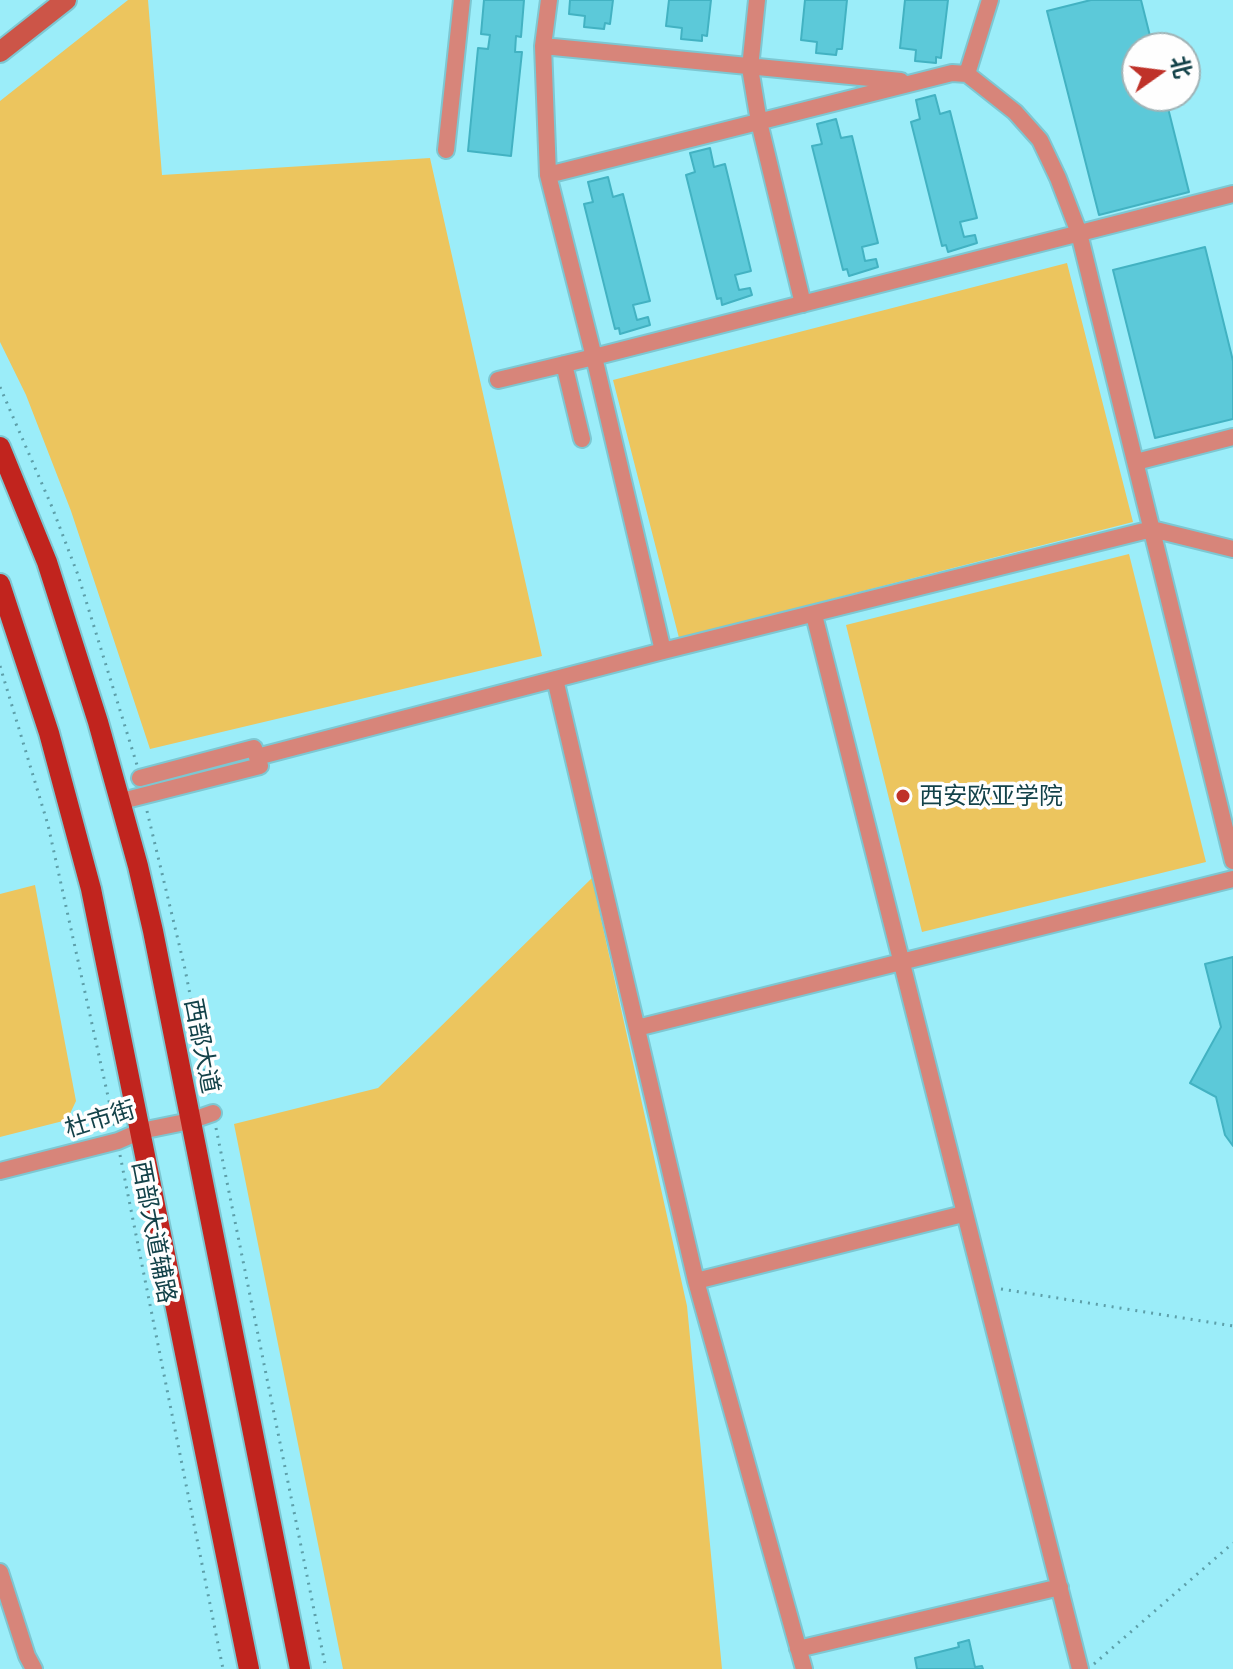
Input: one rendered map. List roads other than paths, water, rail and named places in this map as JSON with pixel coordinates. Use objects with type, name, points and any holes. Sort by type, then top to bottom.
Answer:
[{"type":"main road","points":[[0,52],[66,0]]},
{"type":"main road","name":"西部大道","points":[[0,447],[47,562],[122,801],[153,931],[300,1669]]},
{"type":"main road","points":[[0,584],[49,733],[107,961],[249,1669]]},
{"type":"street","points":[[446,150],[462,0]]},
{"type":"street","points":[[549,0],[543,46],[548,175],[663,651]]},
{"type":"street","points":[[757,0],[750,68],[759,122],[803,304]]},
{"type":"street","points":[[967,74],[990,0]]},
{"type":"street","points":[[543,46],[915,82]]},
{"type":"street","points":[[548,175],[952,73],[967,74],[1015,112],[1040,140],[1079,233],[1233,861]]},
{"type":"street","points":[[498,380],[1233,194]]},
{"type":"street","points":[[564,364],[582,439]]},
{"type":"street","points":[[1136,462],[1233,437]]},
{"type":"street","points":[[257,757],[663,651],[1152,529],[1233,549]]},
{"type":"street","points":[[814,615],[1080,1669]]},
{"type":"street","points":[[555,679],[696,1281],[804,1669]]},
{"type":"street","points":[[122,801],[260,766],[254,748],[140,778]]},
{"type":"street","points":[[637,1028],[1233,879]]},
{"type":"street","name":"杜市街","points":[[0,1171],[213,1113]]},
{"type":"street","points":[[696,1281],[963,1214]]},
{"type":"street","points":[[0,1572],[34,1669]]},
{"type":"street","points":[[798,1649],[1060,1587]]},
{"type":"place","name":"西安欧亚学院","points":[[903,796]]}]
